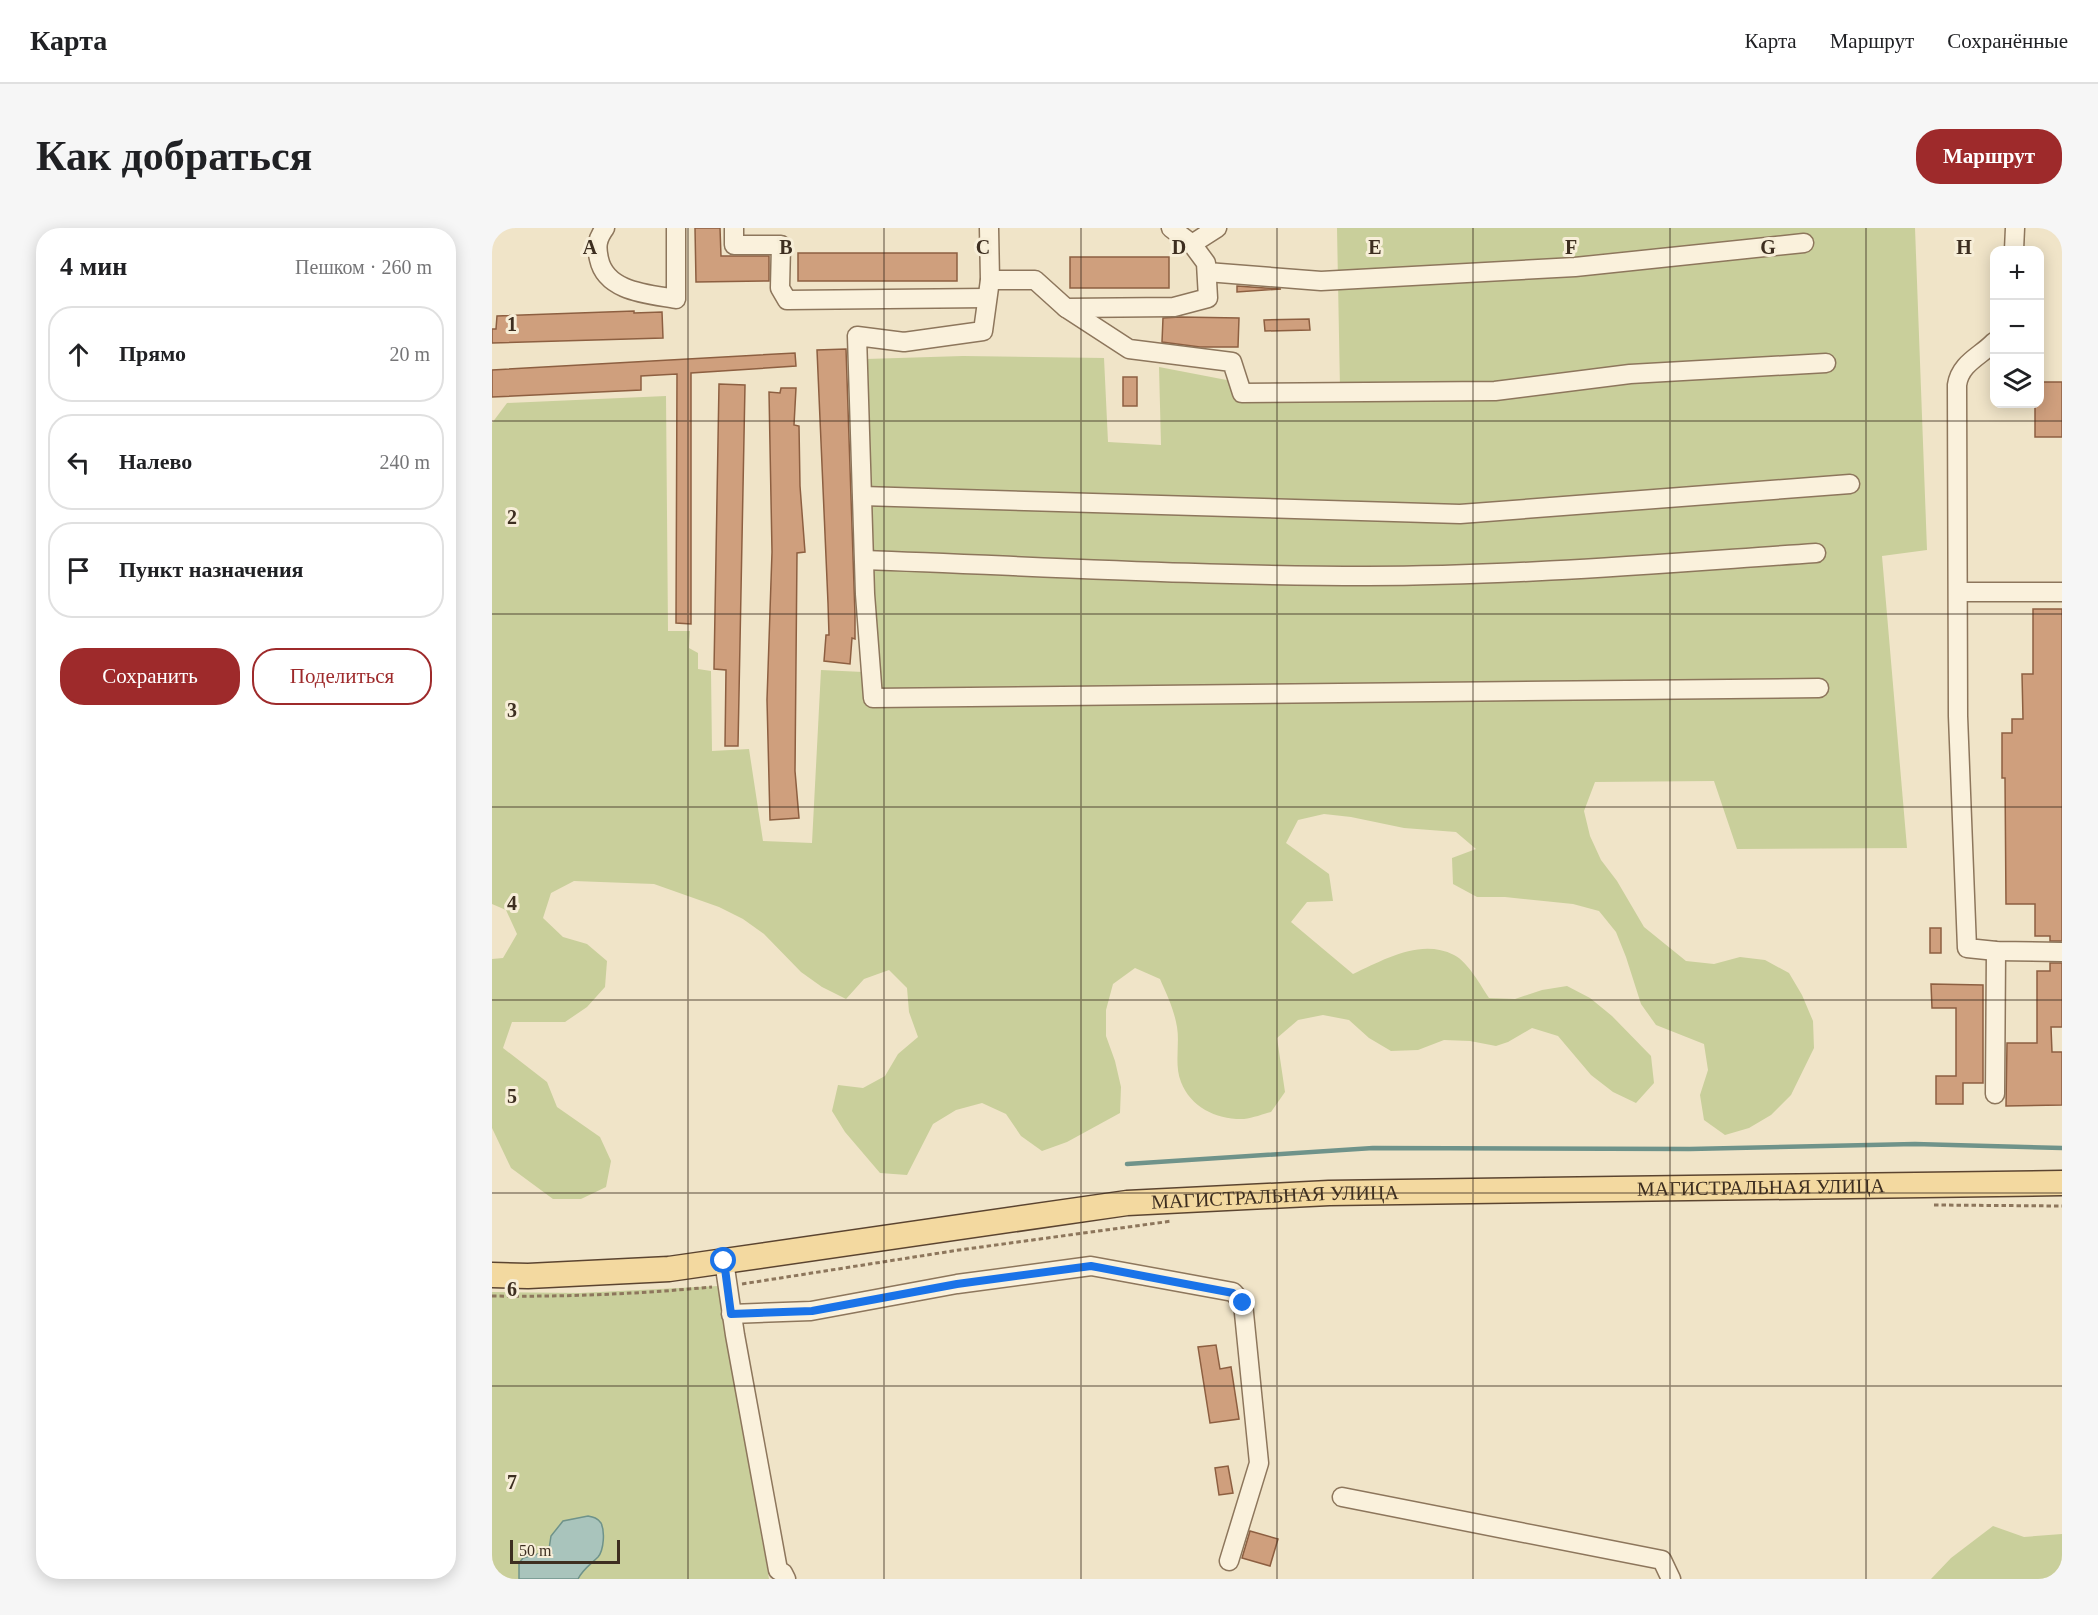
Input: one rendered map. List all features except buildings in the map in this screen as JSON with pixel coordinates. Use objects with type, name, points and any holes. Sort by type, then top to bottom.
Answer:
[{"type":"main road","name":"МАГИСТРАЛЬНАЯ УЛИЦА","points":[[492,1275],[528,1276],[669,1269],[1116,1205],[1170,1200],[1329,1193],[2062,1183]]},
{"type":"lane","points":[[605,228],[596,245],[601,271],[617,285],[641,293],[676,299],[676,228]]},
{"type":"lane","points":[[734,228],[734,245],[781,245],[780,288],[787,300],[988,289],[1035,280],[1066,308],[1128,350],[1232,362],[1242,393],[1495,391],[1630,374],[1826,363]]},
{"type":"lane","points":[[989,228],[988,289],[983,331],[904,342],[857,336],[864,560],[873,698],[1820,688]]},
{"type":"lane","points":[[1066,308],[1173,307],[1208,298],[1206,263],[1192,244],[1171,228]]},
{"type":"lane","points":[[1192,244],[1217,228]]},
{"type":"lane","points":[[2014,246],[2015,228]]},
{"type":"lane","points":[[1207,272],[1321,281],[1575,267],[1804,243]]},
{"type":"lane","points":[[1990,346],[1969,362],[1958,380],[1958,716],[1967,948],[2062,952]]},
{"type":"lane","points":[[862,496],[1460,514],[1850,484]]},
{"type":"lane","points":[[864,560],[1367,576],[1547,571],[1816,553]]},
{"type":"lane","points":[[1959,592],[2062,592]]},
{"type":"lane","points":[[1995,1094],[1996,951]]},
{"type":"lane","points":[[724,1261],[731,1314],[778,1570],[786,1579]]},
{"type":"lane","points":[[731,1314],[812,1311],[957,1284],[1091,1266],[1233,1293],[1243,1303],[1259,1463],[1229,1562]]},
{"type":"lane","points":[[1342,1497],[1662,1560],[1671,1579]]},
{"type":"path","points":[[1929,1205],[2062,1206]]},
{"type":"path","points":[[492,1296],[626,1295],[727,1286],[982,1247],[1179,1221]]},
{"type":"green space","points":[[1337,228],[1915,228],[1927,550],[1882,556],[1907,848],[1737,849],[1714,781],[1595,782],[1584,811],[1590,836],[1601,860],[1617,881],[1644,927],[1686,961],[1714,964],[1740,957],[1765,960],[1789,973],[1813,1021],[1814,1048],[1791,1095],[1771,1115],[1749,1128],[1725,1135],[1704,1120],[1700,1095],[1708,1070],[1704,1044],[1656,1025],[1641,1004],[1616,932],[1599,911],[1573,904],[1505,897],[1477,897],[1453,884],[1452,858],[1476,849],[1456,832],[1404,828],[1324,814],[1298,820],[1286,843],[1329,874],[1333,901],[1307,902],[1291,922],[1353,974],[1402,953],[1428,949],[1441,950],[1459,958],[1489,998],[1515,999],[1542,990],[1567,986],[1590,998],[1612,1016],[1651,1056],[1654,1083],[1636,1103],[1613,1092],[1591,1075],[1558,1036],[1532,1028],[1496,1046],[1470,1041],[1444,1040],[1418,1050],[1391,1051],[1369,1038],[1349,1020],[1323,1015],[1298,1020],[1277,1038],[1285,1092],[1271,1112],[1244,1119],[1215,1115],[1191,1099],[1181,1082],[1177,1062],[1177,1027],[1168,996],[1160,979],[1135,968],[1113,984],[1106,1010],[1106,1036],[1121,1087],[1120,1113],[1067,1142],[1042,1151],[1021,1136],[1006,1114],[982,1103],[956,1110],[933,1124],[907,1175],[880,1173],[845,1132],[832,1111],[838,1085],[863,1088],[885,1076],[898,1054],[918,1037],[909,1012],[907,988],[889,970],[864,979],[846,999],[822,987],[801,972],[764,934],[743,919],[719,907],[654,884],[574,881],[551,893],[543,918],[563,937],[587,944],[607,961],[605,987],[587,1007],[565,1022],[512,1022],[503,1048],[547,1082],[557,1107],[600,1137],[611,1161],[606,1187],[581,1199],[553,1199],[511,1168],[492,1128],[492,959],[503,958],[517,934],[506,910],[492,904],[492,423],[507,403],[666,396],[668,631],[690,631],[689,648],[698,653],[698,669],[711,671],[712,751],[749,749],[763,841],[812,843],[821,670],[863,672],[866,359],[963,356],[1104,358],[1108,442],[1161,445],[1159,367],[1237,382],[1340,389]]},
{"type":"green space","points":[[718,1286],[769,1579],[492,1579],[492,1292],[580,1293]]},
{"type":"green space","points":[[1993,1526],[2024,1537],[2062,1534],[2062,1579],[1931,1579],[1951,1558]]},
{"type":"water","points":[[588,1516],[601,1523],[603,1545],[598,1557],[578,1579],[519,1579],[519,1563],[523,1558],[546,1552],[549,1549],[551,1536],[563,1521]]},
{"type":"waterway","points":[[1127,1164],[1373,1148],[1690,1149],[1915,1144],[2062,1148]]},
{"type":"route","points":[[724,1261],[731,1314],[812,1311],[957,1284],[1091,1266],[1233,1293],[1243,1303]]}]
